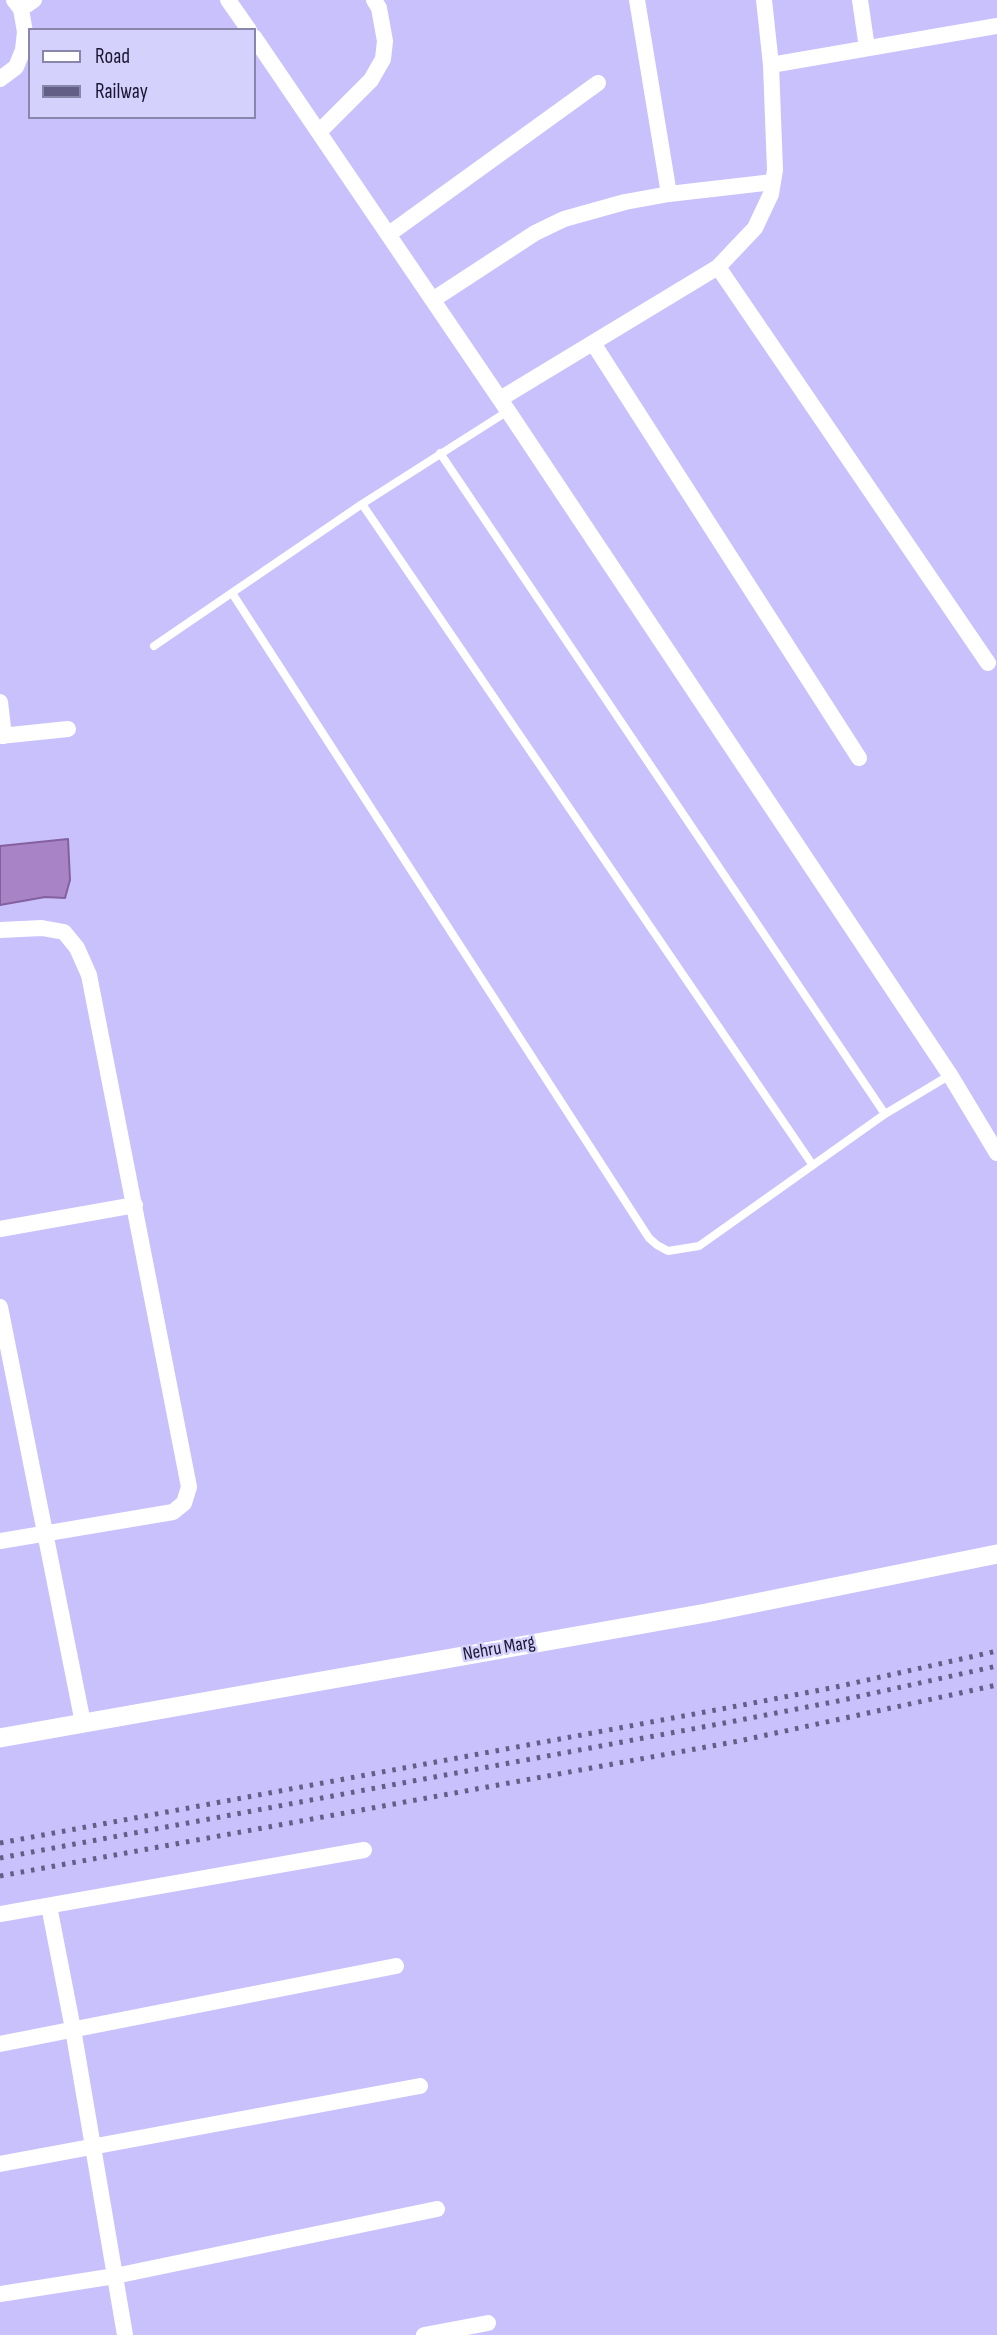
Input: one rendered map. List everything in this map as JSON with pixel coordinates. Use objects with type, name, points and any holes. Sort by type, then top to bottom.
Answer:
[{"type":"street","points":[[228,0],[247,28]]},
{"type":"street","points":[[319,132],[371,80],[383,59],[385,41],[379,8],[374,0]]},
{"type":"street","points":[[637,0],[669,194]]},
{"type":"street","points":[[504,405],[593,343],[718,267],[755,228],[771,194],[775,133],[764,0]]},
{"type":"street","points":[[860,0],[867,48]]},
{"type":"street","points":[[0,79],[16,67],[23,50],[23,3]]},
{"type":"street","points":[[771,65],[997,26]]},
{"type":"street","points":[[256,40],[434,299],[950,1075],[997,1153]]},
{"type":"street","points":[[389,234],[598,83]]},
{"type":"street","points":[[434,299],[535,233],[564,219],[625,202],[669,194],[773,182]]},
{"type":"street","points":[[718,267],[988,663]]},
{"type":"street","points":[[593,343],[859,758]]},
{"type":"street","points":[[0,702],[2,736],[68,729]]},
{"type":"street","points":[[0,930],[42,928],[64,932],[77,948],[89,975],[189,1487],[184,1503],[173,1512],[0,1541]]},
{"type":"street","points":[[0,1229],[135,1205]]},
{"type":"street","points":[[0,1307],[83,1723]]},
{"type":"street","name":"Nehru Marg","points":[[0,1738],[706,1613],[997,1554]]},
{"type":"street","points":[[0,1914],[364,1850]]},
{"type":"street","points":[[49,1906],[73,2029],[125,2335]]},
{"type":"street","points":[[0,2044],[396,1965]]},
{"type":"street","points":[[0,2164],[420,2086]]},
{"type":"street","points":[[0,2294],[115,2276],[436,2209]]},
{"type":"street","points":[[424,2335],[488,2323]]},
{"type":"lane","points":[[154,646],[440,453],[504,405]]},
{"type":"lane","points":[[440,453],[885,1114]]},
{"type":"lane","points":[[362,504],[813,1164]]},
{"type":"lane","points":[[232,593],[649,1238],[657,1245],[668,1251],[699,1246],[885,1114],[950,1075]]},
{"type":"building","points":[[68,839],[70,880],[65,898],[45,897],[0,905],[0,846]]},
{"type":"railway","points":[[0,1843],[836,1687],[997,1651]]},
{"type":"railway","points":[[0,1858],[735,1721],[997,1666]]},
{"type":"railway","points":[[0,1876],[739,1741],[997,1685]]}]
